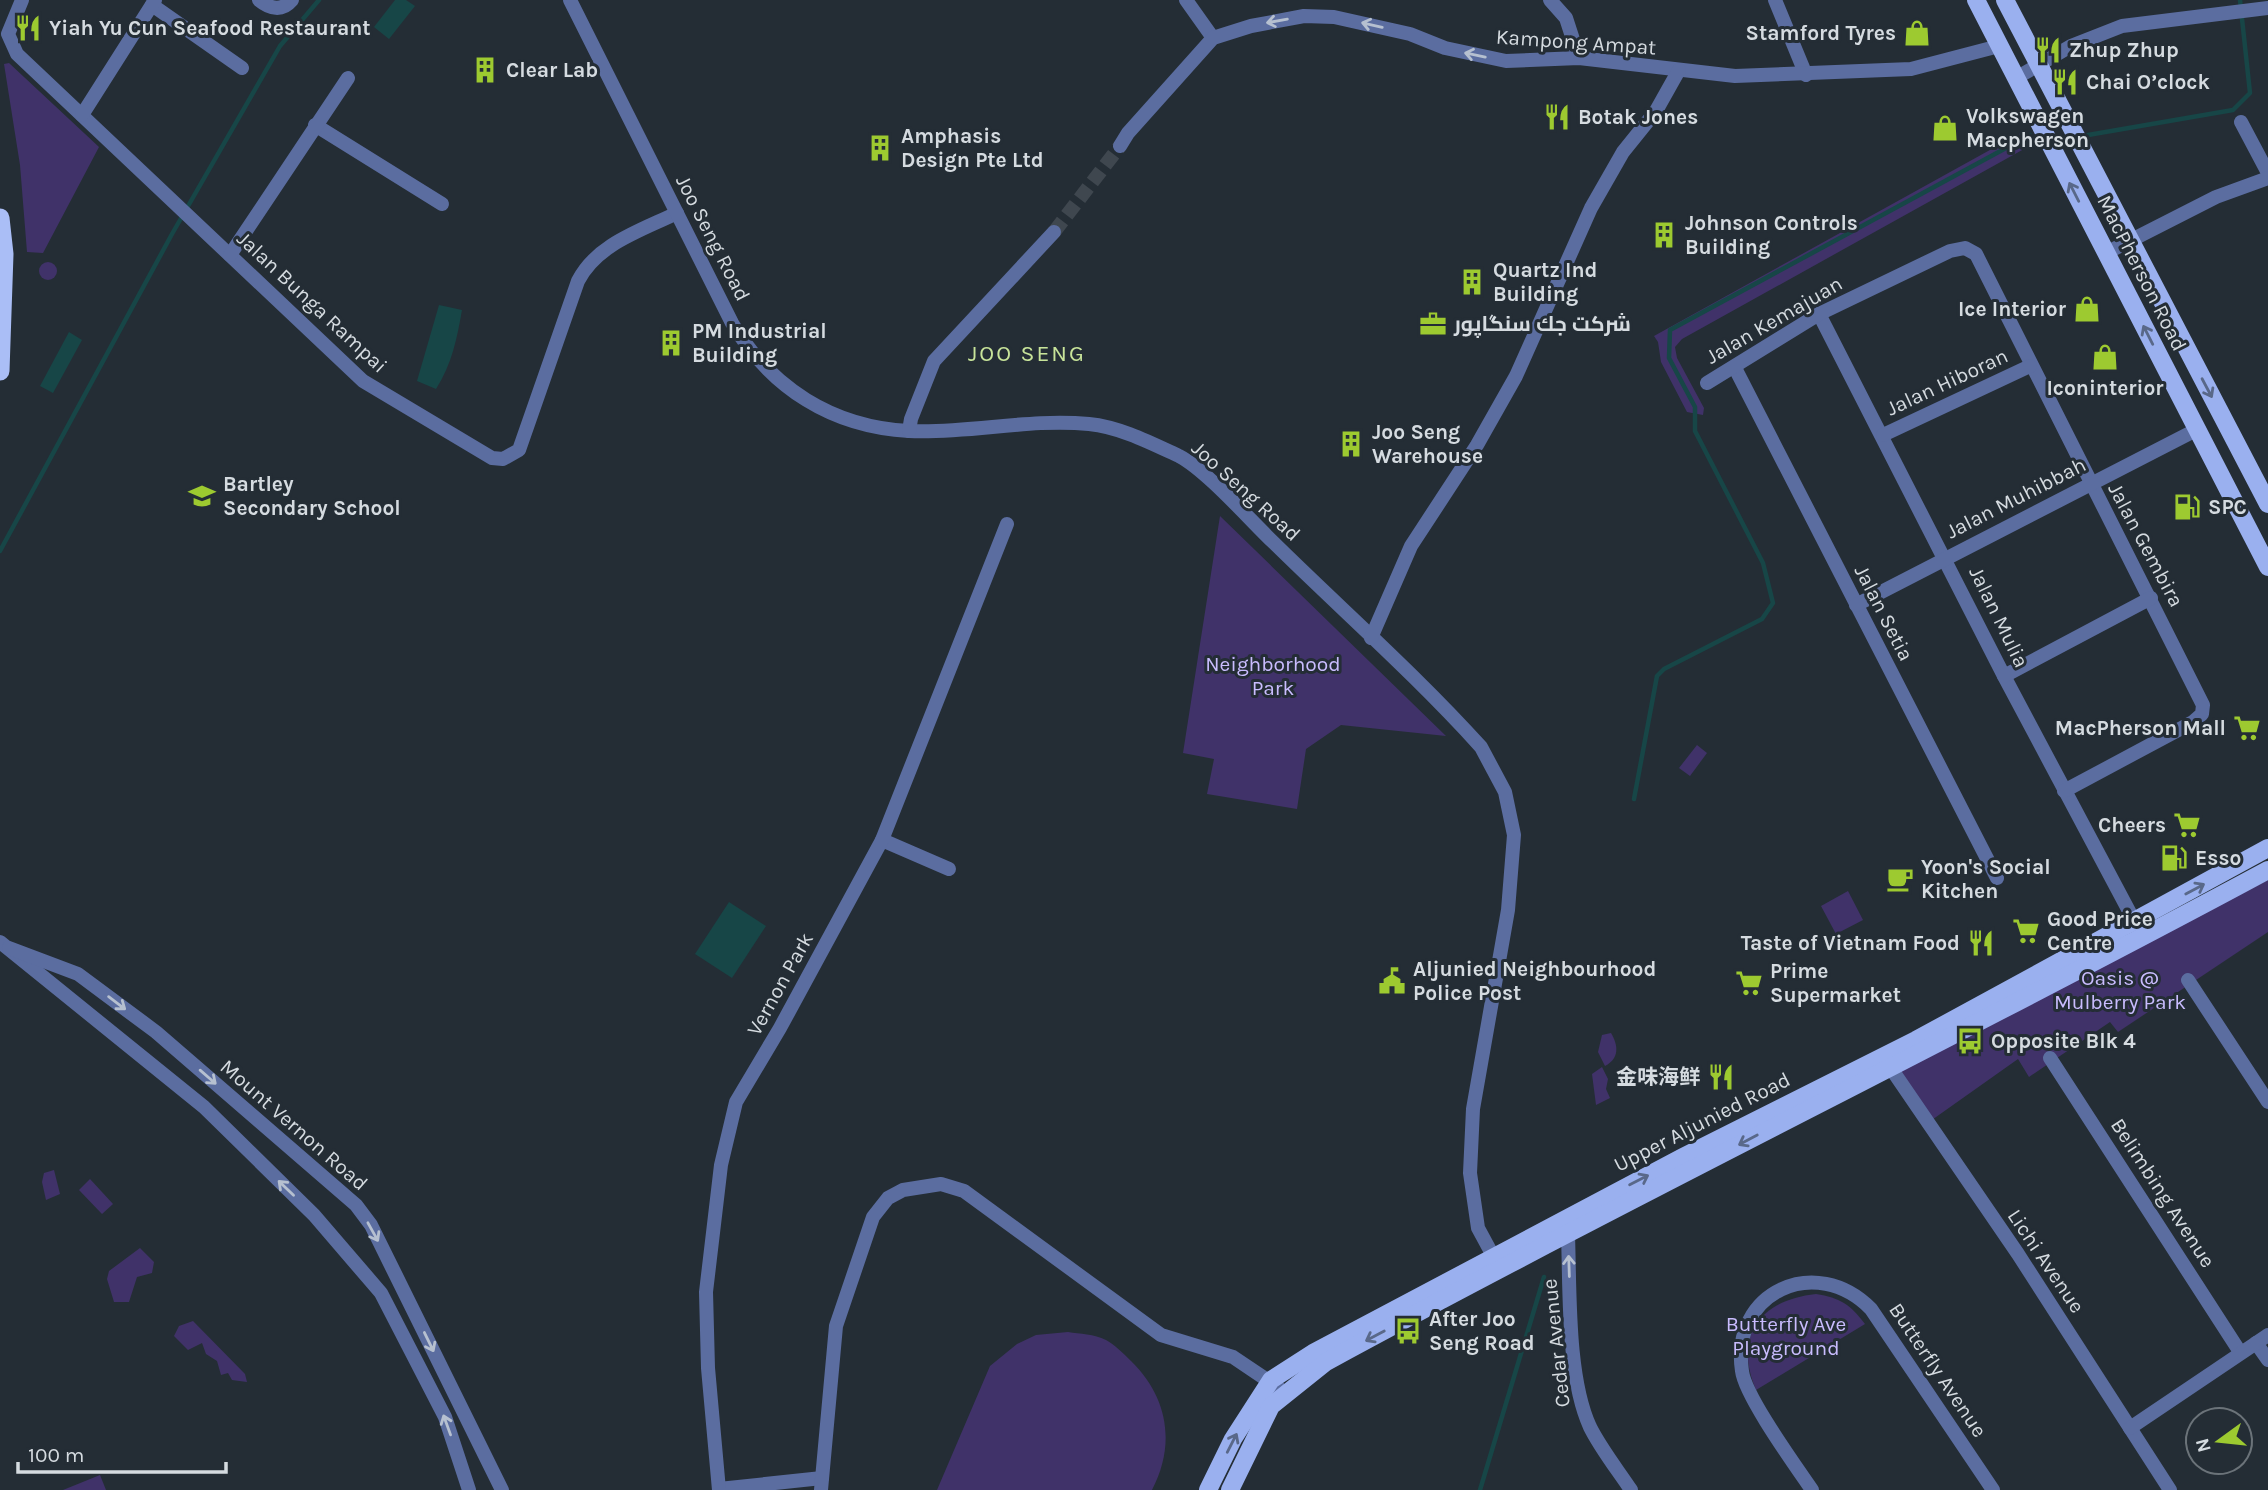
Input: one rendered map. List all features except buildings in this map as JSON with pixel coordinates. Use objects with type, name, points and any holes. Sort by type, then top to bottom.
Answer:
[{"type":"highway","points":[[0,218],[4,254],[0,371]]},
{"type":"main road","name":"MacPherson Road","points":[[1976,0],[2268,567]]},
{"type":"main road","name":"MacPherson Road","points":[[2005,0],[2268,504]]},
{"type":"main road","name":"Upper Aljunied Road","points":[[1230,1490],[1271,1406],[1326,1363],[1565,1228],[1886,1062],[2015,1005],[2139,929],[2266,859]]},
{"type":"main road","name":"Upper Aljunied Road","points":[[1209,1490],[1233,1439],[1271,1380],[1331,1342],[1497,1264]]},
{"type":"street","name":"Jalan Bunga Rampai","points":[[22,0],[8,34],[17,54],[363,381],[492,458],[503,460],[519,450],[586,265],[606,248],[677,213]]},
{"type":"street","points":[[259,0],[269,8],[278,8],[292,0]]},
{"type":"street","name":"Joo Seng Road","points":[[570,0],[732,323],[766,369],[786,387],[823,411],[869,426],[909,431],[1056,422],[1092,424],[1141,439],[1183,458],[1238,507],[1481,747],[1497,773],[1511,816],[1513,874],[1473,1109],[1470,1173],[1478,1228],[1497,1264]]},
{"type":"street","points":[[1120,146],[1128,133],[1213,38],[1186,0]]},
{"type":"street","points":[[1550,0],[1566,18],[1579,58]]},
{"type":"street","points":[[1775,0],[1806,75]]},
{"type":"street","points":[[82,115],[153,3],[242,68]]},
{"type":"street","points":[[2016,78],[2071,46],[2122,26],[2261,9]]},
{"type":"street","name":"Kampong Ampat","points":[[1213,38],[1251,26],[1304,16],[1334,17],[1410,34],[1445,48],[1506,61],[1579,58],[1735,76],[1911,69],[1999,46]]},
{"type":"street","points":[[1371,638],[1411,547],[1477,445],[1516,376],[1591,208],[1623,152],[1656,111],[1679,70]]},
{"type":"street","points":[[230,255],[348,78]]},
{"type":"street","points":[[2106,253],[2216,197],[2268,176],[2241,122]]},
{"type":"street","points":[[316,125],[442,204]]},
{"type":"street","points":[[909,431],[923,385],[934,361],[1054,232]]},
{"type":"street","name":"Jalan Kemajuan","points":[[1707,383],[1819,314],[1950,251],[1965,247],[1976,254]]},
{"type":"street","name":"Jalan Gembira","points":[[1976,254],[2089,483],[2200,696],[2202,714],[2193,722],[2064,791]]},
{"type":"street","name":"Jalan Mulia","points":[[1819,314],[2004,676],[2139,929]]},
{"type":"street","name":"Jalan Hiboran","points":[[1883,435],[2030,366]]},
{"type":"street","name":"Jalan Setia","points":[[1735,368],[1997,878]]},
{"type":"street","name":"Jalan Muhibbah","points":[[1856,605],[2196,430]]},
{"type":"street","name":"Vernon Park","points":[[822,1484],[719,1490],[708,1368],[706,1292],[721,1166],[736,1102],[780,1028],[882,840],[1007,524]]},
{"type":"street","points":[[2004,676],[2151,598]]},
{"type":"street","points":[[882,840],[949,869]]},
{"type":"street","name":"Mount Vernon Road","points":[[5,945],[78,974],[156,1032],[356,1205],[371,1225],[502,1490]]},
{"type":"street","name":"Mount Vernon Road","points":[[5,945],[204,1107],[314,1216],[381,1293],[445,1418],[469,1490]]},
{"type":"street","points":[[2188,980],[2268,1102]]},
{"type":"street","name":"Belimbing Avenue","points":[[2050,1058],[2240,1352]]},
{"type":"street","name":"Lichi Avenue","points":[[1886,1062],[2018,1254],[2170,1490]]},
{"type":"street","points":[[822,1484],[836,1326],[851,1277],[873,1217],[888,1198],[921,1185],[941,1184],[964,1191],[1161,1335],[1233,1357],[1271,1380],[1285,1394]]},
{"type":"street","name":"Cedar Avenue","points":[[1565,1228],[1572,1330],[1582,1401],[1594,1434],[1631,1490]]},
{"type":"street","points":[[381,1293],[398,1281]]},
{"type":"street","name":"Butterfly Avenue","points":[[1812,1490],[1745,1386],[1741,1362],[1743,1336],[1751,1315],[1759,1305],[1783,1287],[1808,1282],[1836,1286],[1853,1293],[1871,1309],[1993,1490]]},
{"type":"street","points":[[2130,1428],[2262,1339],[2268,1360]]},
{"type":"green space","points":[[9,63],[99,147],[43,253],[27,252],[20,165],[4,64]]},
{"type":"green space","points":[[2026,130],[2033,144],[1682,339],[1675,347],[1677,358],[1704,408],[1703,415],[1687,412],[1661,362],[1658,342],[1654,336]]},
{"type":"green space","points":[[48,262],[54,265],[57,271],[54,277],[48,280],[42,277],[39,271],[42,265]]},
{"type":"green space","name":"Neighborhood Park","points":[[1220,516],[1446,736],[1341,725],[1306,749],[1297,809],[1207,794],[1214,759],[1183,753]]},
{"type":"green space","points":[[1697,745],[1707,753],[1690,776],[1679,768]]},
{"type":"green space","name":"Oasis @ Mulberry Park","points":[[2268,880],[2268,932],[2118,1032],[2110,1022],[2029,1077],[2018,1059],[1929,1122],[1896,1071]]},
{"type":"green space","points":[[1848,891],[1863,920],[1836,934],[1821,906]]},
{"type":"green space","points":[[1611,1033],[1616,1051],[1613,1059],[1605,1066],[1598,1052],[1602,1035]]},
{"type":"green space","points":[[1602,1067],[1608,1079],[1606,1089],[1610,1098],[1596,1105],[1592,1074]]},
{"type":"green space","points":[[54,1170],[60,1194],[46,1200],[42,1182],[44,1173]]},
{"type":"green space","points":[[90,1179],[113,1204],[102,1214],[79,1190]]},
{"type":"green space","points":[[140,1248],[154,1262],[152,1273],[137,1277],[129,1302],[114,1302],[107,1279],[109,1271]]},
{"type":"green space","name":"Butterfly Ave Playground","points":[[1816,1294],[1844,1303],[1865,1324],[1756,1390],[1748,1353],[1750,1337],[1756,1324],[1780,1304]]},
{"type":"green space","points":[[193,1321],[245,1374],[247,1382],[232,1380],[228,1373],[221,1375],[217,1361],[206,1354],[202,1343],[188,1350],[174,1336],[179,1326]]},
{"type":"green space","points":[[1068,1332],[1097,1336],[1109,1342],[1144,1375],[1153,1390],[1160,1406],[1166,1438],[1160,1473],[1152,1490],[937,1490],[990,1366],[1017,1344],[1036,1335]]},
{"type":"green space","points":[[100,1475],[106,1490],[63,1490]]},
{"type":"shaded area","points":[[395,0],[406,0],[415,6],[389,39],[374,27]]},
{"type":"shaded area","points":[[439,305],[462,310],[450,360],[436,389],[417,381]]},
{"type":"shaded area","points":[[69,332],[82,340],[53,393],[40,386]]},
{"type":"shaded area","points":[[729,902],[766,926],[732,978],[695,954]]},
{"type":"waterway","points":[[0,551],[172,234],[280,46],[319,0]]},
{"type":"waterway","points":[[2088,135],[2233,110],[2250,93],[2240,0]]},
{"type":"waterway","points":[[1634,799],[1657,676],[1664,669],[1762,619],[1773,603],[1763,563],[1695,431],[1695,407],[1669,358],[1670,330],[2030,135]]},
{"type":"waterway","points":[[1480,1490],[1544,1277]]},
{"type":"tunnel","points":[[1054,232],[1120,146]]},
{"type":"place","name":"Yiah Yu Cun Seafood Restaurant","points":[[28,28]]},
{"type":"place","name":"Stamford Tyres","points":[[1917,33]]},
{"type":"place","name":"Zhup Zhup","points":[[2048,50]]},
{"type":"place","name":"Clear Lab","points":[[485,70]]},
{"type":"place","name":"Chai O’clock","points":[[2065,82]]},
{"type":"place","name":"Botak Jones","points":[[1557,117]]},
{"type":"place","name":"Volkswagen Macpherson","points":[[1945,128]]},
{"type":"place","name":"Amphasis Design Pte Ltd","points":[[880,148]]},
{"type":"place","name":"Johnson Controls Building","points":[[1664,235]]},
{"type":"place","name":"Quartz Ind Building","points":[[1472,282]]},
{"type":"place","name":"Ice Interior","points":[[2087,309]]},
{"type":"place","name":"شركت جك سنگاپور","points":[[1433,324]]},
{"type":"place","name":"PM Industrial Building","points":[[671,343]]},
{"type":"place","name":"Iconinterior","points":[[2105,357]]},
{"type":"place","name":"Joo Seng Warehouse","points":[[1351,444]]},
{"type":"place","name":"Bartley Secondary School","points":[[202,496]]},
{"type":"place","name":"SPC","points":[[2187,507]]},
{"type":"place","name":"MacPherson Mall","points":[[2247,728]]},
{"type":"place","name":"Cheers","points":[[2187,825]]},
{"type":"place","name":"Esso","points":[[2174,858]]},
{"type":"place","name":"Yoon's Social Kitchen","points":[[1900,879]]},
{"type":"place","name":"Good Price Centre","points":[[2026,931]]},
{"type":"place","name":"Taste of Vietnam Food","points":[[1981,943]]},
{"type":"place","name":"Aljunied Neighbourhood Police Post","points":[[1392,981]]},
{"type":"place","name":"Prime Supermarket","points":[[1749,983]]},
{"type":"place","name":"Opposite Blk 4","points":[[1970,1041]]},
{"type":"place","name":"金味海鲜","points":[[1721,1077]]},
{"type":"place","name":"After Joo Seng Road","points":[[1408,1331]]},
{"type":"district","name":"JOO SENG","points":[[1027,353]]}]
